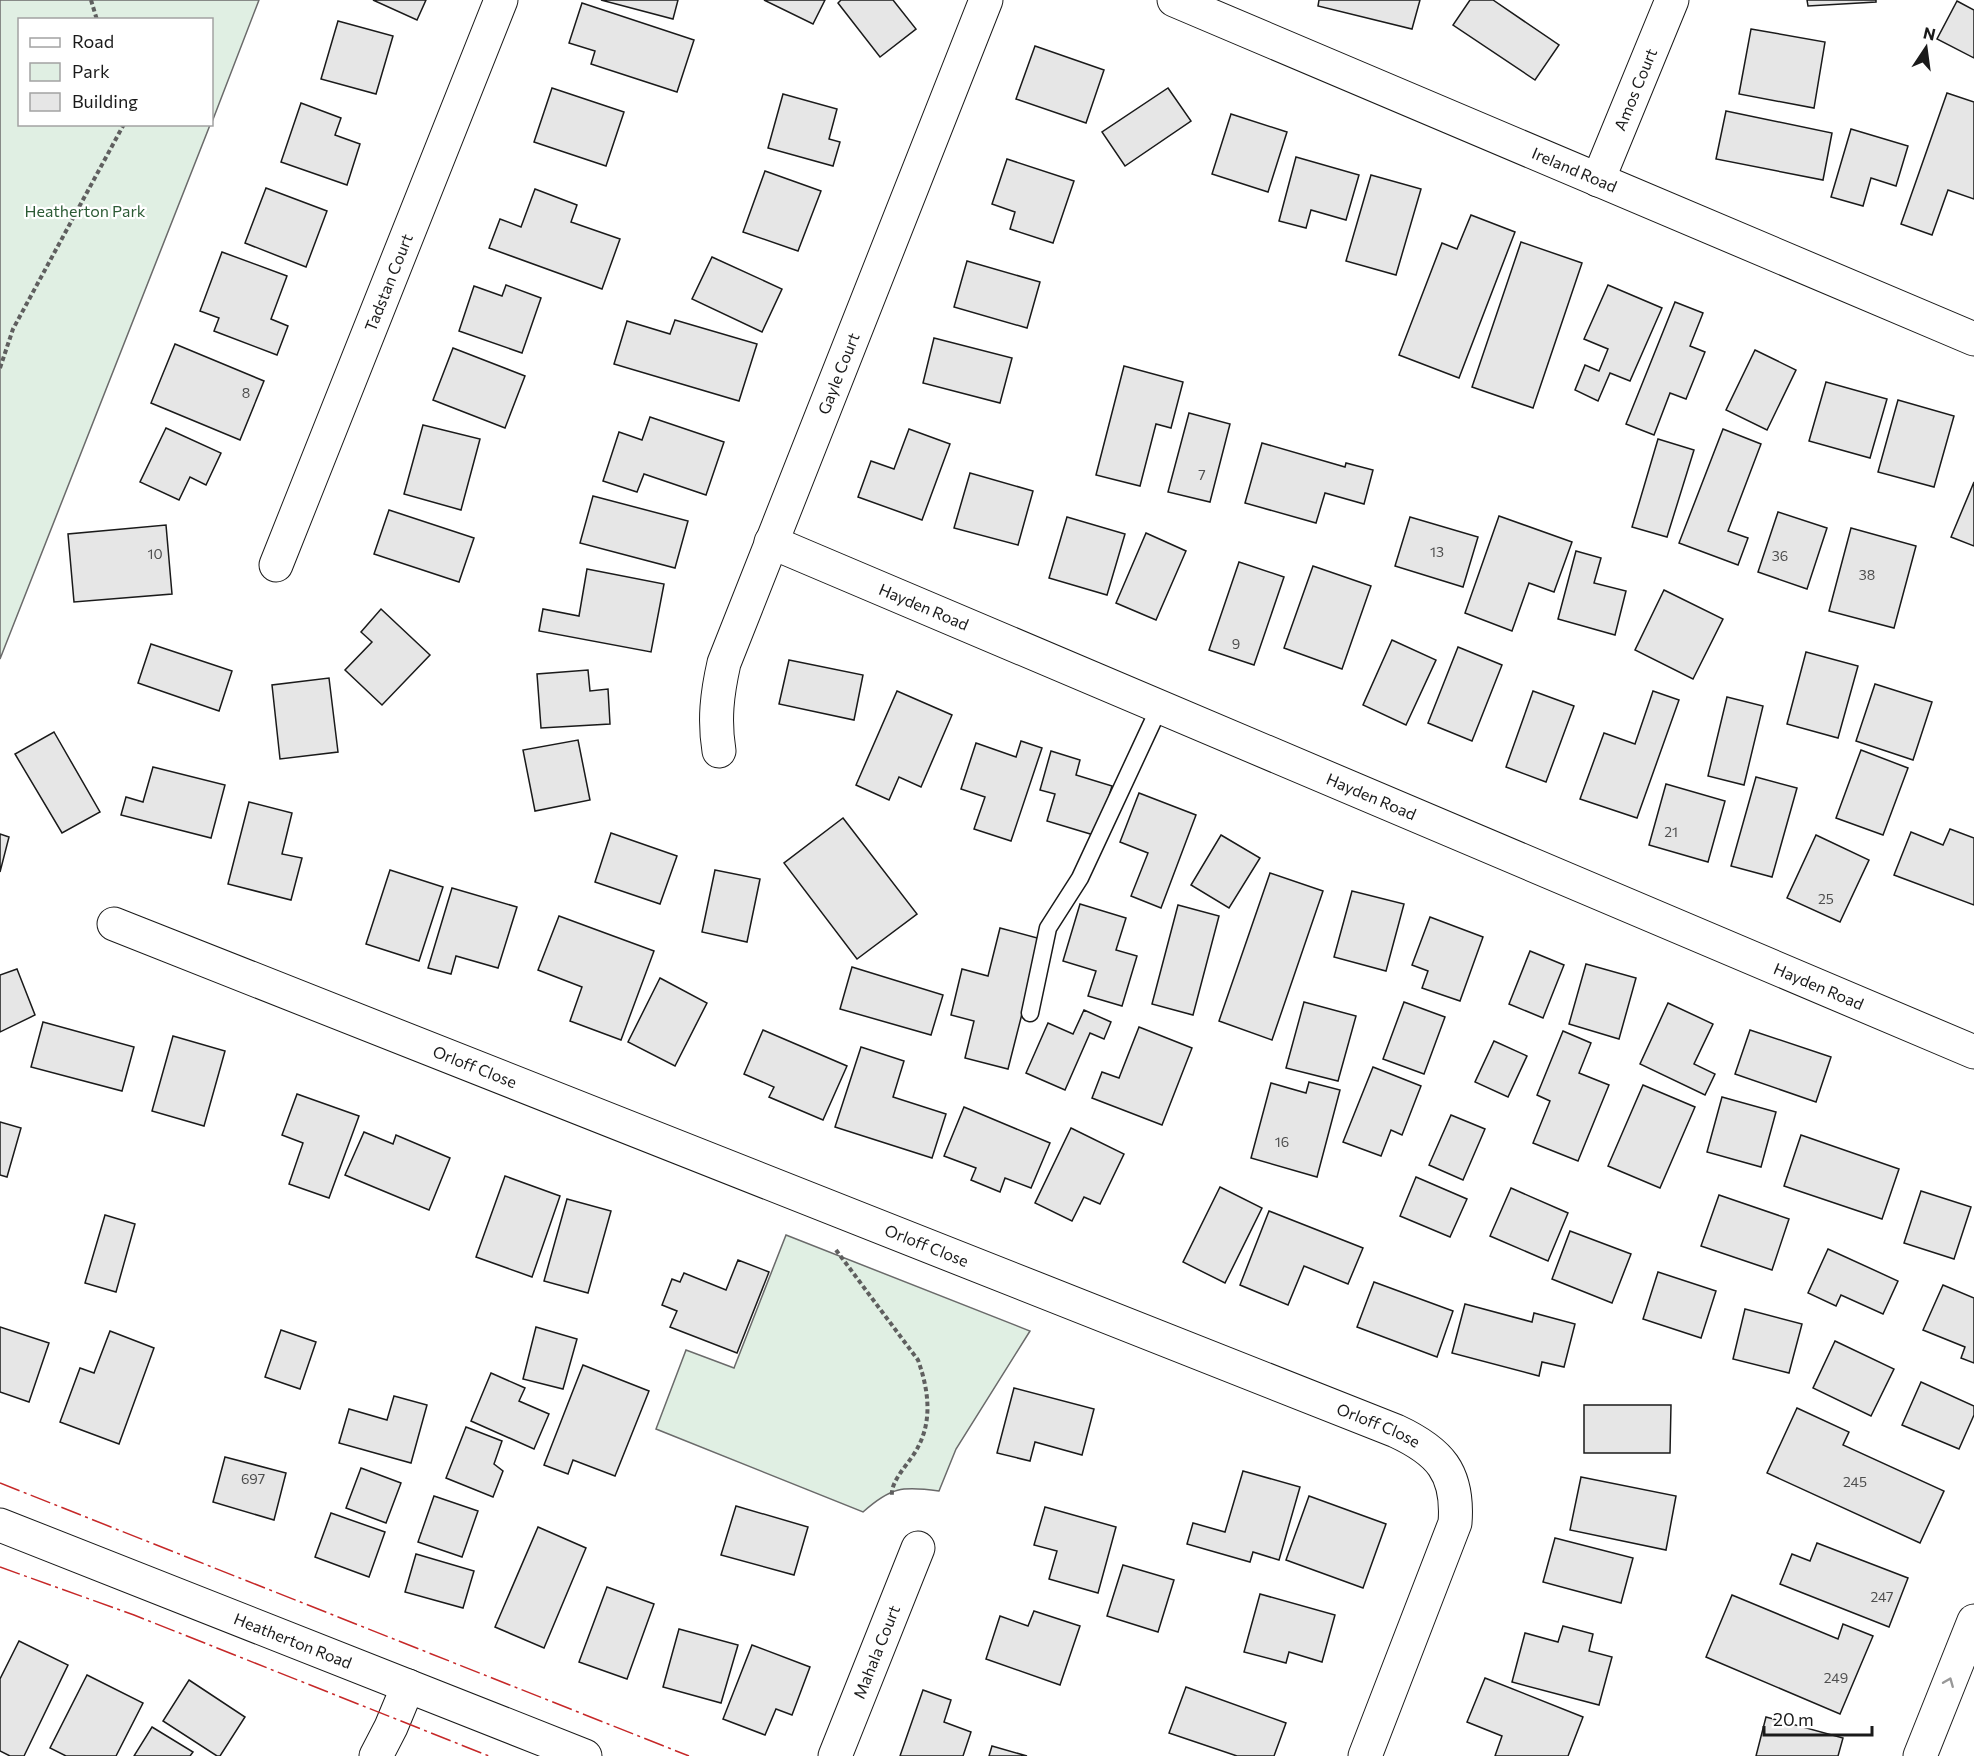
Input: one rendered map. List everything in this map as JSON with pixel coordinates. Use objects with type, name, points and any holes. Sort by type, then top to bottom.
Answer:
[{"type":"street","name":"Tadstan Court","points":[[276,565],[501,0]]},
{"type":"street","name":"Gayle Court","points":[[719,751],[717,693],[724,663],[986,0]]},
{"type":"street","name":"Ireland Road","points":[[1174,0],[1222,9],[1598,180],[1974,339]]},
{"type":"street","name":"Amos Court","points":[[1598,180],[1672,0]]},
{"type":"street","name":"Hayden Road","points":[[771,542],[1974,1052]]},
{"type":"street","name":"Orloff Close","points":[[114,924],[1405,1435],[1425,1447],[1435,1454],[1450,1478],[1457,1507],[1455,1523],[1365,1756]]},
{"type":"street","name":"Heatherton Road","points":[[0,1525],[585,1756]]},
{"type":"street","name":"Mahala Court","points":[[834,1756],[918,1548]]},
{"type":"street","points":[[1920,1756],[1974,1621]]},
{"type":"street","points":[[376,1756],[408,1686]]},
{"type":"lane","points":[[1030,1013],[1048,928],[1080,878],[1160,706]]},
{"type":"path","points":[[91,0],[97,18]]},
{"type":"path","points":[[0,368],[13,329],[123,126]]},
{"type":"path","points":[[836,1250],[918,1360],[924,1378],[928,1397],[928,1416],[919,1446],[894,1482],[892,1496]]},
{"type":"green space","name":"Heatherton Park","points":[[0,0],[259,0],[213,119],[213,18],[18,18],[18,126],[210,126],[0,659]]},
{"type":"green space","points":[[786,1235],[1030,1331],[956,1449],[939,1491],[898,1490],[881,1497],[863,1512],[656,1429],[686,1350],[734,1368]]},
{"type":"building","points":[[373,0],[426,0],[417,20]]},
{"type":"building","points":[[601,0],[678,0],[673,19]]},
{"type":"building","points":[[764,0],[825,0],[813,24]]},
{"type":"building","points":[[841,0],[893,0],[916,29],[880,57],[838,3]]},
{"type":"building","points":[[1319,0],[1420,0],[1412,29],[1318,6]]},
{"type":"building","points":[[1470,0],[1493,0],[1559,45],[1535,80],[1453,25]]},
{"type":"building","points":[[1807,0],[1876,0],[1876,2],[1808,6]]},
{"type":"building","points":[[1957,1],[1974,10],[1974,58],[1937,39]]},
{"type":"building","points":[[582,3],[694,40],[677,92],[591,64],[595,51],[569,43]]},
{"type":"building","points":[[338,21],[393,36],[376,94],[321,79]]},
{"type":"building","points":[[1751,29],[1825,42],[1814,108],[1739,94]]},
{"type":"building","points":[[1035,46],[1104,70],[1086,123],[1016,99]]},
{"type":"building","points":[[552,88],[624,112],[606,166],[534,142]]},
{"type":"building","points":[[1168,88],[1191,121],[1125,166],[1102,132]]},
{"type":"building","points":[[1947,93],[1974,102],[1974,199],[1948,190],[1932,235],[1901,224]]},
{"type":"building","points":[[783,94],[837,109],[829,139],[840,142],[833,166],[768,148]]},
{"type":"building","points":[[301,103],[341,118],[335,135],[360,144],[347,185],[281,162]]},
{"type":"building","points":[[1726,111],[1832,133],[1823,180],[1716,159]]},
{"type":"building","points":[[1231,114],[1287,132],[1268,192],[1212,174]]},
{"type":"building","points":[[1851,129],[1908,146],[1896,186],[1871,178],[1863,206],[1831,197]]},
{"type":"building","points":[[1296,157],[1359,175],[1346,220],[1311,210],[1306,228],[1279,221]]},
{"type":"building","points":[[1007,159],[1074,181],[1053,243],[1010,229],[1015,212],[992,204]]},
{"type":"building","points":[[765,171],[821,191],[798,251],[743,232]]},
{"type":"building","points":[[1371,175],[1421,189],[1396,275],[1346,261]]},
{"type":"building","points":[[266,188],[327,211],[306,267],[245,243]]},
{"type":"building","points":[[535,189],[577,205],[571,222],[620,239],[602,289],[489,248],[500,219],[521,227]]},
{"type":"building","points":[[1471,215],[1515,232],[1459,378],[1399,355],[1442,243],[1457,249]]},
{"type":"building","points":[[1521,242],[1582,263],[1533,408],[1472,387]]},
{"type":"building","points":[[222,252],[287,276],[271,319],[288,326],[277,355],[214,331],[219,318],[200,311]]},
{"type":"building","points":[[712,257],[782,289],[762,332],[692,299]]},
{"type":"building","points":[[967,261],[1040,282],[1027,328],[954,307]]},
{"type":"building","points":[[506,285],[541,298],[522,353],[459,331],[474,286],[502,296]]},
{"type":"building","points":[[1608,285],[1662,308],[1630,381],[1610,373],[1598,401],[1575,390],[1585,365],[1599,371],[1608,349],[1584,339]]},
{"type":"building","points":[[1675,302],[1703,313],[1690,346],[1705,352],[1686,399],[1670,393],[1654,435],[1626,424]]},
{"type":"building","points":[[675,320],[757,344],[739,401],[614,364],[627,321],[670,334]]},
{"type":"building","points":[[934,338],[1012,358],[1000,403],[923,383]]},
{"type":"building","points":[[175,344],[264,381],[240,440],[151,403]]},
{"type":"building","points":[[453,348],[525,376],[505,428],[433,400]]},
{"type":"building","points":[[1755,350],[1796,370],[1767,430],[1726,410]]},
{"type":"building","points":[[1124,366],[1183,382],[1171,428],[1156,424],[1140,486],[1096,475]]},
{"type":"building","points":[[1826,382],[1887,399],[1870,458],[1809,441]]},
{"type":"building","points":[[1898,400],[1954,416],[1934,487],[1878,472]]},
{"type":"building","points":[[1189,413],[1230,424],[1210,502],[1168,492]]},
{"type":"building","points":[[650,417],[724,442],[706,495],[644,474],[637,492],[603,481],[619,432],[642,440]]},
{"type":"building","points":[[423,425],[480,439],[461,510],[404,494]]},
{"type":"building","points":[[166,428],[221,453],[206,485],[190,477],[179,500],[140,482]]},
{"type":"building","points":[[909,429],[950,444],[922,520],[858,497],[871,461],[894,469]]},
{"type":"building","points":[[1723,429],[1761,444],[1728,531],[1748,538],[1738,565],[1679,543]]},
{"type":"building","points":[[1658,439],[1694,450],[1667,537],[1632,527]]},
{"type":"building","points":[[1262,443],[1345,467],[1346,463],[1373,470],[1364,504],[1325,493],[1316,523],[1245,503]]},
{"type":"building","points":[[970,473],[1033,491],[1018,545],[954,528]]},
{"type":"building","points":[[1974,482],[1974,546],[1951,537]]},
{"type":"building","points":[[593,496],[688,521],[675,568],[580,543]]},
{"type":"building","points":[[389,510],[474,538],[459,582],[374,554]]},
{"type":"building","points":[[1778,512],[1827,528],[1807,589],[1758,572]]},
{"type":"building","points":[[1499,516],[1572,542],[1554,592],[1529,583],[1512,631],[1465,613]]},
{"type":"building","points":[[1067,517],[1125,534],[1107,595],[1049,578]]},
{"type":"building","points":[[1410,517],[1478,537],[1463,587],[1395,566]]},
{"type":"building","points":[[166,525],[172,594],[74,602],[68,534]]},
{"type":"building","points":[[1851,528],[1916,546],[1894,628],[1829,611]]},
{"type":"building","points":[[1146,533],[1186,551],[1156,620],[1116,603]]},
{"type":"building","points":[[1576,551],[1601,558],[1594,583],[1626,591],[1615,635],[1558,619]]},
{"type":"building","points":[[1239,562],[1284,577],[1254,665],[1209,650]]},
{"type":"building","points":[[1313,566],[1371,586],[1342,669],[1284,648]]},
{"type":"building","points":[[587,569],[664,584],[651,652],[539,631],[543,609],[579,616]]},
{"type":"building","points":[[1664,590],[1723,619],[1693,679],[1635,650]]},
{"type":"building","points":[[381,609],[430,655],[382,705],[345,670],[372,642],[361,632]]},
{"type":"building","points":[[1392,640],[1436,660],[1406,725],[1363,705]]},
{"type":"building","points":[[151,644],[232,671],[219,711],[138,683]]},
{"type":"building","points":[[1458,647],[1502,665],[1472,741],[1428,723]]},
{"type":"building","points":[[1806,652],[1858,666],[1838,738],[1787,724]]},
{"type":"building","points":[[789,660],[863,675],[854,720],[779,704]]},
{"type":"building","points":[[588,670],[590,691],[608,689],[610,724],[541,728],[537,674]]},
{"type":"building","points":[[329,678],[338,752],[280,759],[272,685]]},
{"type":"building","points":[[1875,684],[1932,702],[1913,760],[1856,741]]},
{"type":"building","points":[[897,691],[952,715],[921,787],[899,777],[889,800],[856,785]]},
{"type":"building","points":[[1533,691],[1574,706],[1546,782],[1506,767]]},
{"type":"building","points":[[1653,691],[1679,700],[1637,818],[1580,799],[1604,733],[1635,744]]},
{"type":"building","points":[[1727,697],[1763,706],[1744,785],[1708,776]]},
{"type":"building","points":[[54,732],[100,812],[62,833],[15,754]]},
{"type":"building","points":[[578,740],[590,800],[535,811],[523,750]]},
{"type":"building","points":[[1021,741],[1042,748],[1011,841],[974,829],[985,797],[961,789],[976,743],[1016,757]]},
{"type":"building","points":[[1861,750],[1908,768],[1883,835],[1836,818]]},
{"type":"building","points":[[1051,751],[1080,760],[1076,775],[1112,786],[1097,836],[1047,821],[1055,794],[1040,790]]},
{"type":"building","points":[[153,767],[225,785],[211,838],[121,815],[126,797],[143,802]]},
{"type":"building","points":[[1756,777],[1797,788],[1772,877],[1731,866]]},
{"type":"building","points":[[1666,784],[1725,801],[1708,862],[1649,845]]},
{"type":"building","points":[[1139,793],[1196,815],[1161,908],[1131,896],[1148,853],[1120,842]]},
{"type":"building","points":[[249,802],[292,813],[282,854],[302,858],[291,900],[228,884]]},
{"type":"building","points":[[843,818],[917,914],[857,959],[784,863]]},
{"type":"building","points":[[1950,829],[1974,838],[1974,905],[1894,875],[1911,832],[1943,845]]},
{"type":"building","points":[[611,833],[677,856],[660,904],[595,882]]},
{"type":"building","points":[[0,834],[9,837],[0,872]]},
{"type":"building","points":[[1221,835],[1260,858],[1229,908],[1191,885]]},
{"type":"building","points":[[1816,835],[1869,860],[1840,922],[1787,898]]},
{"type":"building","points":[[390,870],[443,887],[419,961],[366,944]]},
{"type":"building","points":[[715,870],[760,879],[747,942],[702,932]]},
{"type":"building","points":[[1270,873],[1323,891],[1272,1040],[1219,1021]]},
{"type":"building","points":[[452,888],[517,907],[498,968],[456,956],[451,974],[428,968]]},
{"type":"building","points":[[1352,891],[1404,904],[1386,971],[1334,957]]},
{"type":"building","points":[[1080,904],[1126,918],[1116,950],[1137,956],[1122,1006],[1088,996],[1096,971],[1063,961]]},
{"type":"building","points":[[1178,905],[1219,916],[1193,1015],[1152,1004]]},
{"type":"building","points":[[559,916],[654,951],[621,1040],[570,1021],[582,987],[538,970]]},
{"type":"building","points":[[1430,917],[1483,937],[1460,1001],[1422,988],[1428,971],[1412,965]]},
{"type":"building","points":[[1000,928],[1041,939],[1008,1069],[965,1058],[974,1021],[951,1015],[962,969],[988,976]]},
{"type":"building","points":[[1530,951],[1564,965],[1543,1018],[1509,1004]]},
{"type":"building","points":[[1586,964],[1636,978],[1619,1039],[1569,1024]]},
{"type":"building","points":[[852,967],[943,995],[931,1035],[840,1009]]},
{"type":"building","points":[[17,969],[35,1015],[0,1032],[0,975]]},
{"type":"building","points":[[660,978],[707,1003],[675,1066],[628,1042]]},
{"type":"building","points":[[1304,1002],[1356,1016],[1338,1081],[1286,1068]]},
{"type":"building","points":[[1404,1002],[1445,1017],[1424,1074],[1383,1059]]},
{"type":"building","points":[[1668,1003],[1713,1024],[1694,1064],[1715,1074],[1705,1095],[1640,1064]]},
{"type":"building","points":[[1084,1010],[1111,1022],[1104,1039],[1090,1033],[1065,1090],[1026,1073],[1048,1023],[1073,1034]]},
{"type":"building","points":[[43,1022],[134,1047],[122,1091],[31,1067]]},
{"type":"building","points":[[1139,1027],[1192,1048],[1162,1125],[1092,1098],[1102,1072],[1119,1078]]},
{"type":"building","points":[[763,1030],[847,1066],[823,1120],[769,1097],[774,1087],[744,1074]]},
{"type":"building","points":[[1750,1030],[1831,1057],[1816,1102],[1735,1074]]},
{"type":"building","points":[[1563,1031],[1591,1043],[1579,1073],[1609,1085],[1578,1161],[1533,1143],[1550,1101],[1537,1095]]},
{"type":"building","points":[[173,1036],[225,1051],[204,1126],[152,1111]]},
{"type":"building","points":[[1494,1041],[1527,1056],[1508,1097],[1475,1082]]},
{"type":"building","points":[[861,1047],[904,1061],[893,1097],[946,1114],[932,1158],[835,1127]]},
{"type":"building","points":[[1373,1067],[1421,1086],[1402,1135],[1391,1130],[1381,1156],[1343,1142]]},
{"type":"building","points":[[1309,1082],[1340,1090],[1317,1177],[1251,1158],[1271,1083],[1306,1093]]},
{"type":"building","points":[[1643,1085],[1695,1107],[1660,1188],[1608,1166]]},
{"type":"building","points":[[297,1094],[359,1116],[329,1198],[289,1184],[303,1143],[282,1135]]},
{"type":"building","points":[[1722,1097],[1776,1112],[1761,1167],[1707,1152]]},
{"type":"building","points":[[964,1107],[1050,1143],[1031,1188],[1005,1178],[1000,1192],[971,1180],[976,1168],[944,1156]]},
{"type":"building","points":[[1451,1115],[1485,1129],[1463,1180],[1429,1165]]},
{"type":"building","points":[[0,1122],[21,1128],[7,1177],[0,1175]]},
{"type":"building","points":[[1071,1128],[1124,1154],[1100,1204],[1084,1197],[1072,1221],[1035,1203]]},
{"type":"building","points":[[364,1132],[393,1144],[396,1135],[450,1158],[429,1210],[345,1175]]},
{"type":"building","points":[[1801,1135],[1899,1169],[1882,1219],[1784,1186]]},
{"type":"building","points":[[505,1176],[560,1196],[532,1277],[476,1257]]},
{"type":"building","points":[[1416,1177],[1467,1199],[1450,1237],[1400,1216]]},
{"type":"building","points":[[1220,1187],[1262,1208],[1225,1283],[1183,1262]]},
{"type":"building","points":[[1511,1188],[1568,1213],[1548,1261],[1490,1236]]},
{"type":"building","points":[[1921,1191],[1971,1207],[1954,1259],[1904,1243]]},
{"type":"building","points":[[1719,1195],[1789,1219],[1772,1270],[1701,1246]]},
{"type":"building","points":[[567,1199],[611,1211],[588,1293],[544,1281]]},
{"type":"building","points":[[1269,1211],[1363,1248],[1348,1284],[1304,1266],[1288,1305],[1240,1285]]},
{"type":"building","points":[[105,1215],[135,1224],[116,1292],[85,1283]]},
{"type":"building","points":[[1570,1231],[1631,1254],[1612,1303],[1552,1279]]},
{"type":"building","points":[[1828,1249],[1898,1281],[1883,1314],[1841,1295],[1836,1306],[1808,1293]]},
{"type":"building","points":[[738,1260],[769,1272],[737,1353],[670,1327],[677,1311],[662,1305],[672,1279],[680,1282],[684,1273],[726,1290]]},
{"type":"building","points":[[1658,1272],[1716,1291],[1701,1338],[1643,1319]]},
{"type":"building","points":[[1374,1282],[1453,1311],[1437,1357],[1357,1327]]},
{"type":"building","points":[[1943,1285],[1974,1298],[1974,1363],[1961,1358],[1965,1347],[1923,1330]]},
{"type":"building","points":[[1465,1304],[1532,1322],[1534,1313],[1575,1324],[1564,1367],[1542,1362],[1539,1376],[1452,1353]]},
{"type":"building","points":[[1745,1309],[1802,1324],[1789,1373],[1733,1359]]},
{"type":"building","points":[[0,1327],[49,1343],[29,1402],[0,1392]]},
{"type":"building","points":[[536,1327],[577,1339],[563,1389],[523,1379]]},
{"type":"building","points":[[281,1330],[316,1342],[300,1389],[265,1377]]},
{"type":"building","points":[[110,1331],[154,1348],[119,1444],[60,1422],[80,1368],[94,1373]]},
{"type":"building","points":[[1835,1341],[1894,1369],[1871,1416],[1813,1388]]},
{"type":"building","points":[[583,1365],[649,1391],[615,1476],[573,1460],[568,1474],[544,1465]]},
{"type":"building","points":[[491,1373],[525,1388],[519,1401],[549,1414],[534,1449],[471,1421]]},
{"type":"building","points":[[1921,1382],[1974,1406],[1974,1415],[1959,1449],[1902,1425]]},
{"type":"building","points":[[1014,1388],[1094,1409],[1082,1455],[1035,1442],[1030,1461],[997,1453]]},
{"type":"building","points":[[394,1396],[427,1405],[411,1463],[339,1443],[349,1409],[387,1420]]},
{"type":"building","points":[[1584,1405],[1671,1405],[1670,1453],[1584,1453]]},
{"type":"building","points":[[1797,1408],[1849,1432],[1843,1445],[1944,1491],[1920,1543],[1767,1473]]},
{"type":"building","points":[[466,1427],[502,1441],[494,1464],[503,1471],[493,1497],[446,1478]]},
{"type":"building","points":[[225,1457],[286,1473],[274,1520],[213,1502]]},
{"type":"building","points":[[361,1468],[401,1483],[386,1523],[346,1508]]},
{"type":"building","points":[[1243,1471],[1300,1487],[1279,1560],[1253,1552],[1250,1562],[1187,1544],[1193,1523],[1225,1532]]},
{"type":"building","points":[[1581,1477],[1676,1496],[1666,1550],[1570,1530]]},
{"type":"building","points":[[434,1496],[478,1511],[462,1557],[418,1542]]},
{"type":"building","points":[[1309,1496],[1386,1524],[1363,1588],[1286,1560]]},
{"type":"building","points":[[736,1506],[808,1527],[794,1575],[721,1555]]},
{"type":"building","points":[[1045,1507],[1116,1527],[1098,1593],[1049,1579],[1057,1551],[1034,1545]]},
{"type":"building","points":[[331,1513],[385,1532],[369,1577],[315,1557]]},
{"type":"building","points":[[538,1527],[586,1548],[544,1648],[495,1627]]},
{"type":"building","points":[[1555,1538],[1633,1558],[1621,1603],[1543,1582]]},
{"type":"building","points":[[1817,1543],[1908,1578],[1889,1627],[1780,1584],[1792,1554],[1810,1561]]},
{"type":"building","points":[[416,1554],[474,1571],[463,1608],[405,1592]]},
{"type":"building","points":[[1123,1565],[1174,1580],[1158,1632],[1107,1616]]},
{"type":"building","points":[[607,1587],[654,1604],[627,1679],[579,1662]]},
{"type":"building","points":[[1260,1594],[1335,1615],[1322,1662],[1289,1652],[1286,1663],[1244,1652]]},
{"type":"building","points":[[1732,1595],[1838,1639],[1843,1624],[1873,1636],[1840,1714],[1706,1657]]},
{"type":"building","points":[[1034,1611],[1080,1626],[1060,1685],[986,1659],[1000,1616],[1028,1626]]},
{"type":"building","points":[[1563,1626],[1593,1634],[1589,1651],[1612,1657],[1599,1705],[1512,1682],[1525,1633],[1558,1642]]},
{"type":"building","points":[[679,1629],[738,1645],[721,1703],[663,1687]]},
{"type":"building","points":[[19,1641],[68,1665],[24,1756],[10,1756],[0,1751],[0,1679]]},
{"type":"building","points":[[752,1645],[810,1667],[792,1715],[776,1709],[765,1735],[723,1719]]},
{"type":"building","points":[[87,1675],[143,1703],[116,1756],[66,1756],[50,1748]]},
{"type":"building","points":[[1485,1678],[1583,1717],[1568,1756],[1495,1756],[1502,1736],[1467,1722]]},
{"type":"building","points":[[189,1680],[245,1717],[220,1756],[163,1721]]},
{"type":"building","points":[[1186,1687],[1286,1723],[1274,1756],[1237,1756],[1169,1733]]},
{"type":"building","points":[[923,1690],[951,1700],[944,1722],[971,1732],[963,1756],[900,1756]]},
{"type":"building","points":[[1766,1717],[1843,1738],[1838,1756],[1756,1756]]},
{"type":"building","points":[[152,1727],[193,1752],[190,1756],[134,1756]]},
{"type":"building","points":[[992,1746],[1027,1756],[989,1756]]},
{"type":"power","points":[[0,1483],[689,1756]]},
{"type":"power","points":[[0,1567],[134,1615],[489,1756]]}]
